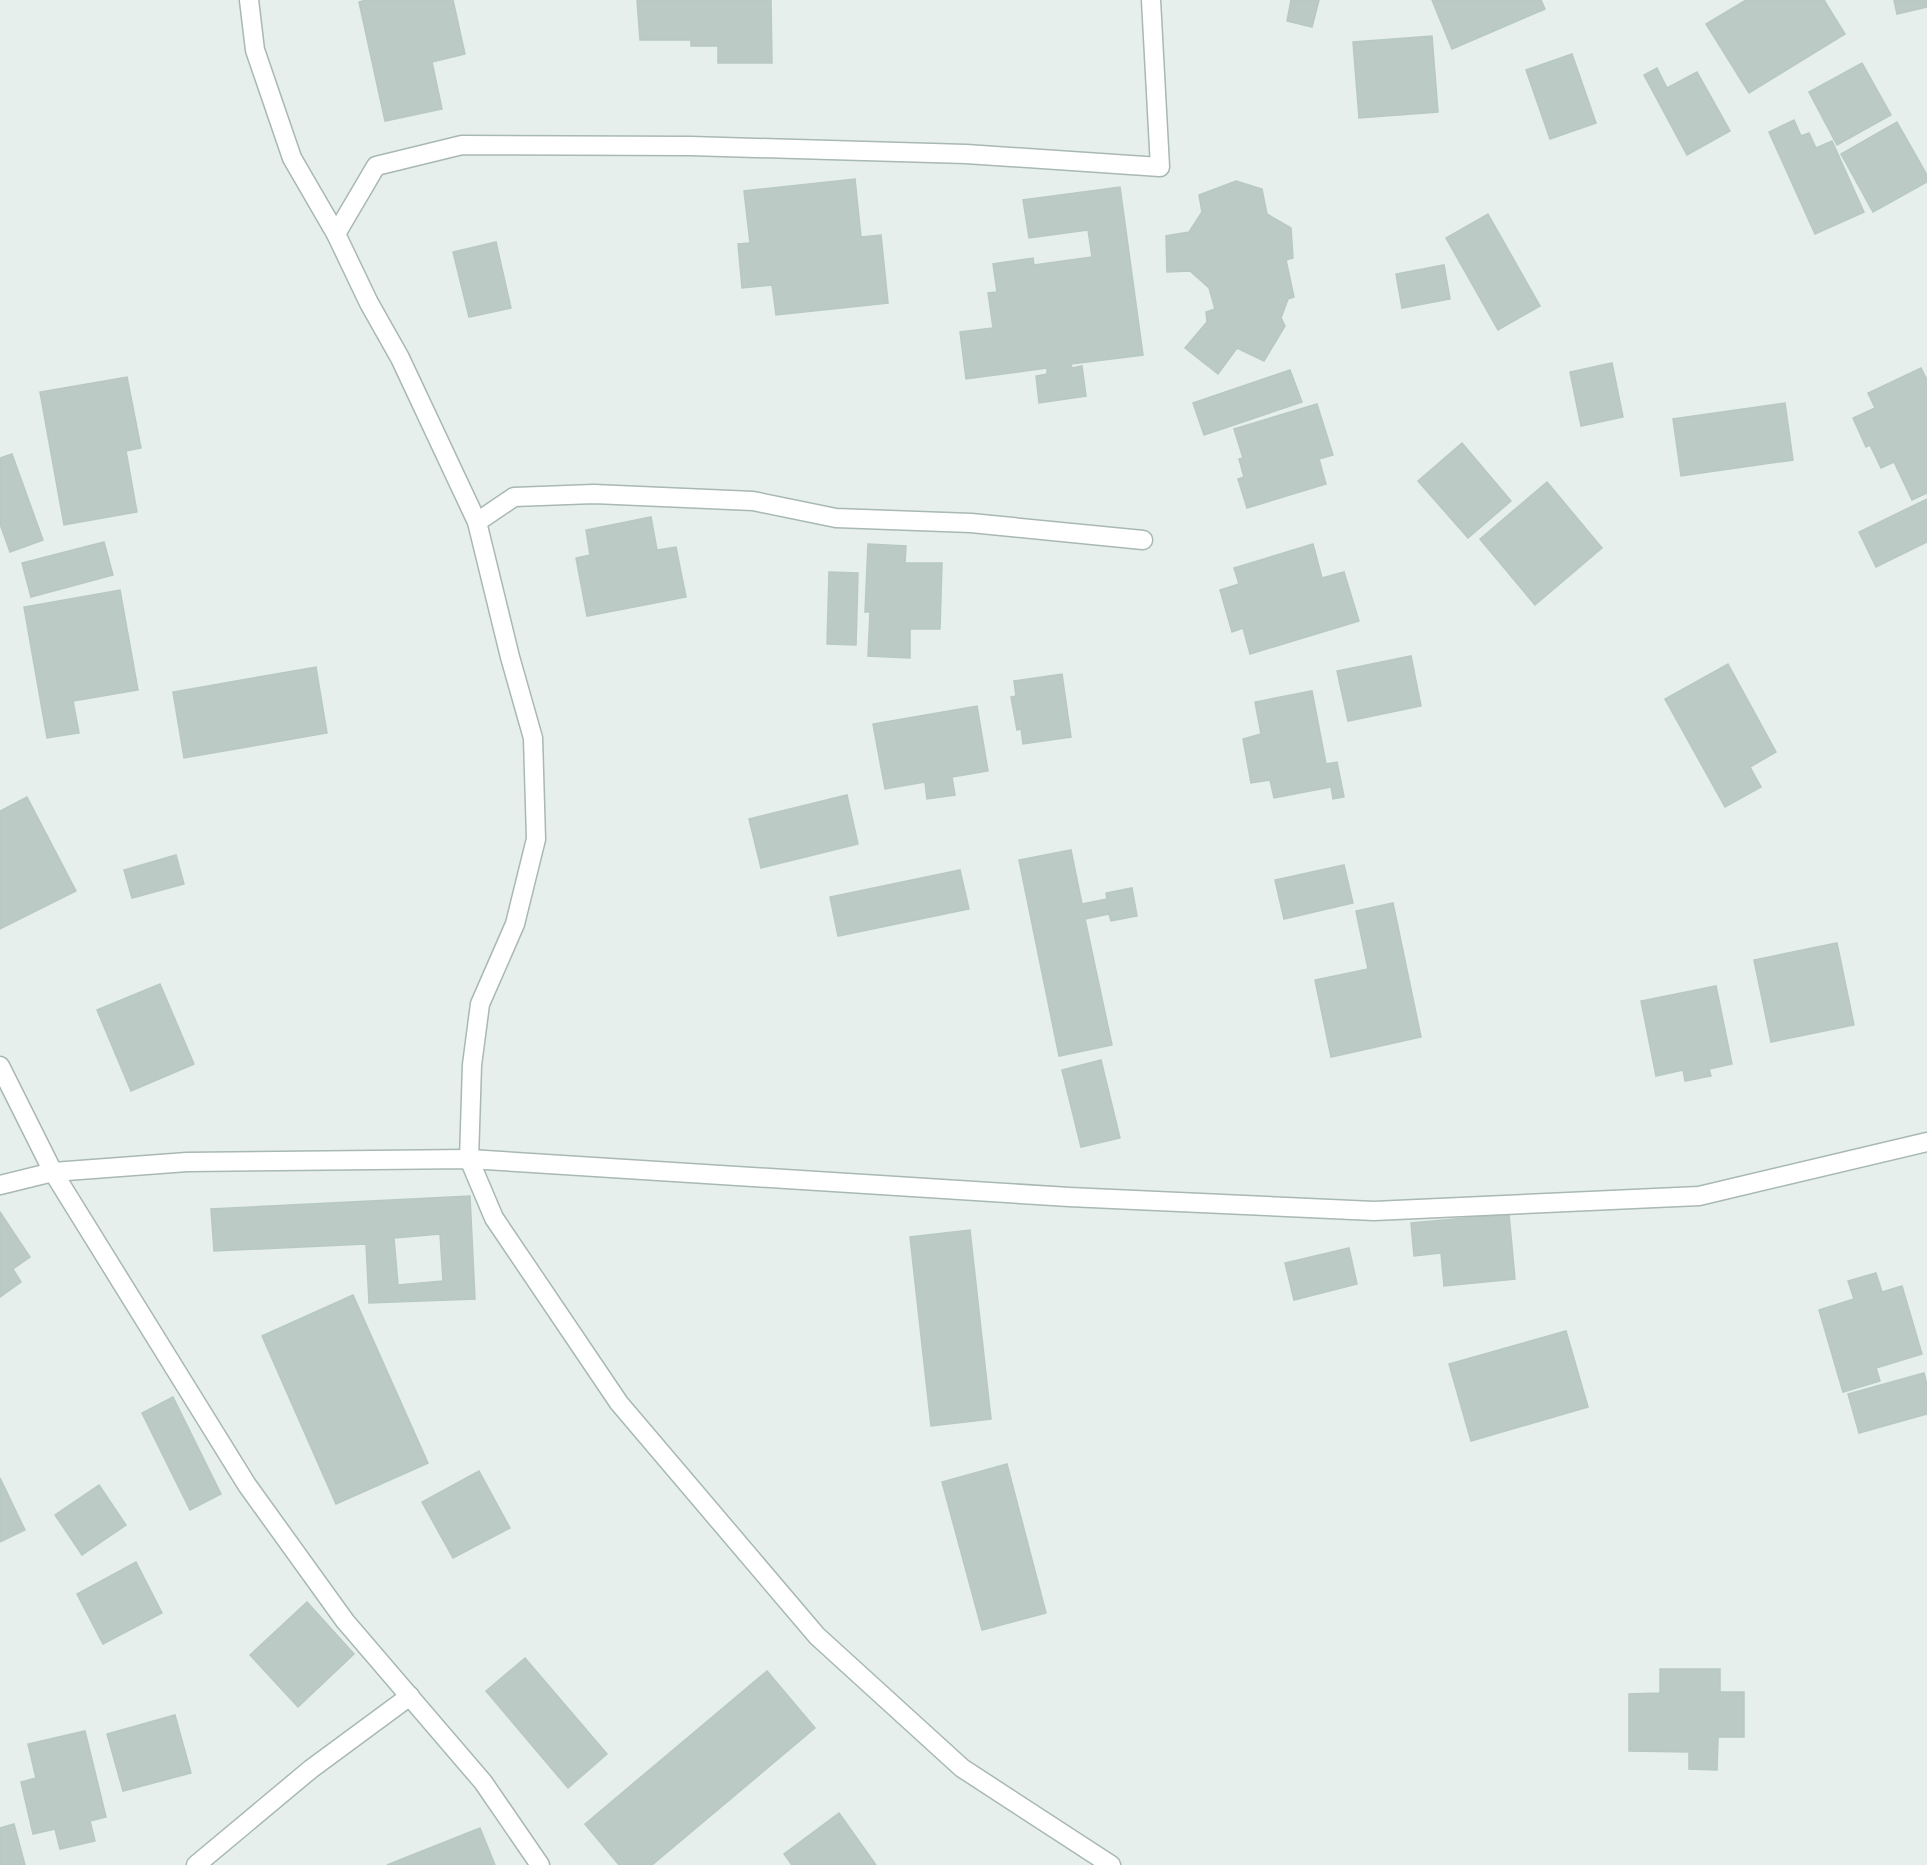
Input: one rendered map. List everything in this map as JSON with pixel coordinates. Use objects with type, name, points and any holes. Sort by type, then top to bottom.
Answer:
[{"type":"street","points":[[249,0],[255,50],[292,158],[336,234],[439,436],[477,522],[510,657],[533,738],[536,838],[515,924],[480,1004],[472,1065],[469,1159],[494,1218],[619,1403],[817,1636],[962,1768],[1111,1865]]},
{"type":"street","points":[[336,234],[376,166],[462,145],[690,146],[966,154],[1160,167],[1151,0]]},
{"type":"street","points":[[477,522],[514,496],[594,494],[753,501],[836,518],[971,523],[1143,540]]},
{"type":"street","points":[[0,1066],[53,1172],[247,1485],[345,1621],[483,1782],[540,1865]]},
{"type":"street","points":[[0,1185],[53,1172],[187,1162],[469,1159],[1069,1197],[1374,1211],[1699,1196],[1927,1143]]},
{"type":"street","points":[[195,1865],[311,1769],[410,1696]]},
{"type":"building","points":[[366,0],[453,0],[465,54],[432,62],[442,109],[385,121],[359,2]]},
{"type":"building","points":[[637,0],[771,0],[772,63],[718,63],[718,46],[691,46],[691,40],[640,40]]},
{"type":"building","points":[[1291,0],[1319,0],[1312,27],[1287,21]]},
{"type":"building","points":[[1432,0],[1541,0],[1545,9],[1452,49]]},
{"type":"building","points":[[1746,0],[1824,0],[1845,34],[1749,93],[1706,24]]},
{"type":"building","points":[[1894,0],[1927,0],[1927,7],[1897,14]]},
{"type":"building","points":[[1432,36],[1438,112],[1359,118],[1353,42]]},
{"type":"building","points":[[1572,54],[1596,123],[1550,139],[1526,70]]},
{"type":"building","points":[[1862,63],[1891,115],[1837,145],[1809,92]]},
{"type":"building","points":[[1657,68],[1667,88],[1697,72],[1730,131],[1687,155],[1644,75]]},
{"type":"building","points":[[1794,120],[1801,136],[1809,133],[1816,148],[1832,141],[1864,212],[1815,234],[1769,132]]},
{"type":"building","points":[[1897,122],[1927,175],[1927,182],[1873,212],[1841,154]]},
{"type":"building","points":[[855,179],[861,237],[881,235],[888,303],[776,315],[772,285],[742,288],[738,244],[750,243],[744,191]]},
{"type":"building","points":[[1236,181],[1262,189],[1267,214],[1291,228],[1293,258],[1286,260],[1294,297],[1288,299],[1281,318],[1285,326],[1264,361],[1237,348],[1218,374],[1185,348],[1207,322],[1206,312],[1215,309],[1209,288],[1190,271],[1167,272],[1166,236],[1189,232],[1202,212],[1199,195]]},
{"type":"building","points":[[1120,187],[1143,355],[1071,364],[1072,368],[1082,366],[1086,396],[1039,403],[1036,376],[1047,374],[1047,368],[966,379],[960,332],[993,328],[988,293],[997,292],[993,264],[1033,258],[1034,265],[1092,257],[1088,230],[1029,238],[1023,200]]},
{"type":"building","points":[[1488,214],[1540,306],[1498,330],[1446,238]]},
{"type":"building","points":[[496,242],[511,308],[469,317],[453,252]]},
{"type":"building","points":[[1444,265],[1450,299],[1402,308],[1396,274]]},
{"type":"building","points":[[1612,363],[1623,417],[1581,426],[1570,372]]},
{"type":"building","points":[[1921,368],[1927,380],[1927,493],[1912,500],[1894,462],[1881,468],[1870,445],[1866,447],[1853,418],[1875,408],[1868,393]]},
{"type":"building","points":[[1290,370],[1302,402],[1204,435],[1193,403]]},
{"type":"building","points":[[127,377],[141,448],[126,451],[137,512],[64,525],[40,392]]},
{"type":"building","points":[[1785,403],[1793,460],[1681,476],[1673,419]]},
{"type":"building","points":[[1317,404],[1333,455],[1319,459],[1326,484],[1247,508],[1238,479],[1244,477],[1239,459],[1243,458],[1234,429]]},
{"type":"building","points":[[1462,443],[1511,501],[1468,538],[1418,481]]},
{"type":"building","points":[[12,454],[43,540],[10,552],[0,524],[0,458]]},
{"type":"building","points":[[1547,482],[1602,548],[1535,605],[1480,539]]},
{"type":"building","points":[[1927,499],[1927,542],[1876,567],[1859,532]]},
{"type":"building","points":[[651,517],[657,550],[676,547],[686,597],[587,616],[576,558],[590,555],[586,530]]},
{"type":"building","points":[[104,542],[113,575],[31,597],[22,563]]},
{"type":"building","points":[[868,544],[906,546],[905,563],[942,563],[940,629],[910,629],[910,658],[868,656],[870,612],[865,612]]},
{"type":"building","points":[[1313,544],[1322,578],[1344,572],[1359,621],[1250,654],[1243,628],[1232,632],[1220,590],[1239,584],[1234,568]]},
{"type":"building","points":[[829,572],[858,573],[856,645],[827,644]]},
{"type":"building","points":[[120,590],[138,690],[73,701],[79,733],[47,738],[24,607]]},
{"type":"building","points":[[1411,656],[1421,706],[1348,721],[1337,671]]},
{"type":"building","points":[[1728,664],[1776,752],[1750,767],[1761,787],[1725,807],[1665,699]]},
{"type":"building","points":[[316,667],[327,733],[184,758],[173,692]]},
{"type":"building","points":[[1062,674],[1071,737],[1023,744],[1021,729],[1017,730],[1011,697],[1016,696],[1014,681]]},
{"type":"building","points":[[1312,691],[1326,764],[1337,762],[1344,797],[1333,799],[1331,787],[1274,798],[1270,780],[1251,783],[1243,739],[1261,734],[1255,702]]},
{"type":"building","points":[[977,706],[988,771],[952,777],[955,795],[927,799],[925,782],[885,789],[873,724]]},
{"type":"building","points":[[847,795],[858,844],[761,868],[749,819]]},
{"type":"building","points":[[27,797],[76,891],[0,929],[0,811]]},
{"type":"building","points":[[1071,850],[1082,904],[1107,899],[1106,893],[1132,888],[1137,916],[1111,921],[1109,914],[1085,919],[1112,1045],[1059,1056],[1019,860]]},
{"type":"building","points":[[176,855],[184,884],[132,898],[124,870]]},
{"type":"building","points":[[1344,865],[1353,903],[1284,919],[1275,880]]},
{"type":"building","points":[[960,870],[969,909],[838,936],[830,897]]},
{"type":"building","points":[[1393,903],[1421,1037],[1331,1057],[1315,980],[1368,969],[1356,911]]},
{"type":"building","points":[[1837,943],[1854,1025],[1771,1042],[1754,960]]},
{"type":"building","points":[[160,984],[194,1064],[131,1091],[97,1010]]},
{"type":"building","points":[[1716,986],[1732,1064],[1709,1069],[1711,1076],[1685,1081],[1683,1070],[1656,1076],[1641,1001]]},
{"type":"building","points":[[1101,1060],[1120,1138],[1081,1147],[1062,1070]]},
{"type":"building","points":[[470,1196],[475,1299],[369,1303],[366,1244],[214,1251],[211,1209]],"holes":[[[440,1234],[443,1281],[398,1285],[394,1238]]]},
{"type":"building","points":[[0,1212],[30,1257],[13,1269],[21,1282],[0,1297]]},
{"type":"building","points":[[1509,1214],[1515,1279],[1444,1286],[1441,1253],[1414,1256],[1411,1223]]},
{"type":"building","points":[[970,1230],[991,1419],[931,1426],[910,1237]]},
{"type":"building","points":[[1349,1248],[1357,1284],[1294,1300],[1285,1263]]},
{"type":"building","points":[[1876,1273],[1882,1292],[1902,1286],[1922,1354],[1876,1368],[1880,1381],[1843,1392],[1819,1310],[1854,1299],[1848,1281]]},
{"type":"building","points":[[353,1295],[428,1463],[336,1504],[262,1336]]},
{"type":"building","points":[[1566,1331],[1588,1407],[1471,1441],[1449,1364]]},
{"type":"building","points":[[1924,1373],[1927,1385],[1927,1414],[1859,1433],[1848,1394]]},
{"type":"building","points":[[173,1397],[221,1494],[190,1510],[142,1413]]},
{"type":"building","points":[[1007,1464],[1046,1613],[982,1630],[942,1482]]},
{"type":"building","points":[[479,1471],[510,1528],[453,1558],[422,1502]]},
{"type":"building","points":[[0,1478],[25,1530],[0,1542]]},
{"type":"building","points":[[99,1485],[126,1525],[82,1555],[55,1515]]},
{"type":"building","points":[[136,1562],[162,1613],[103,1644],[77,1594]]},
{"type":"building","points":[[307,1602],[354,1654],[298,1707],[250,1655]]},
{"type":"building","points":[[525,1658],[607,1754],[568,1788],[486,1691]]},
{"type":"building","points":[[1660,1669],[1720,1669],[1720,1692],[1744,1692],[1744,1737],[1718,1737],[1717,1770],[1689,1769],[1689,1752],[1629,1751],[1629,1694],[1660,1693]]},
{"type":"building","points":[[767,1671],[815,1728],[652,1865],[619,1865],[585,1824]]},
{"type":"building","points":[[175,1715],[191,1773],[123,1791],[107,1734]]},
{"type":"building","points":[[85,1731],[106,1817],[90,1821],[95,1841],[60,1849],[55,1829],[33,1834],[21,1782],[36,1778],[28,1744]]},
{"type":"building","points":[[839,1813],[876,1865],[792,1865],[784,1854]]},
{"type":"building","points":[[14,1824],[25,1865],[0,1865],[0,1828]]},
{"type":"building","points":[[480,1828],[495,1865],[387,1865]]}]
